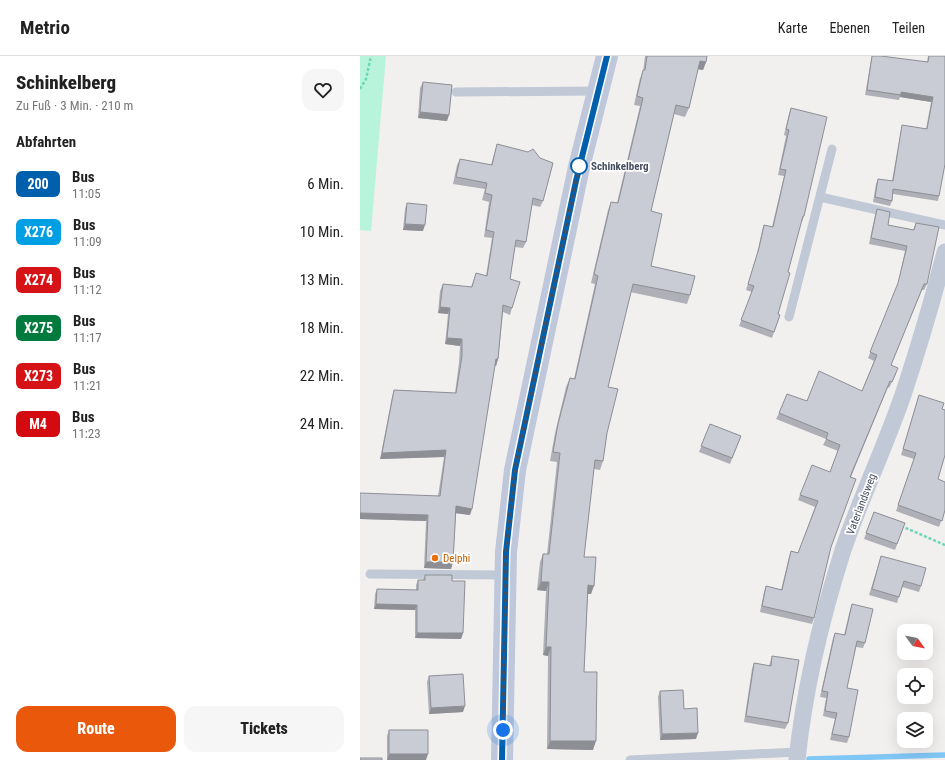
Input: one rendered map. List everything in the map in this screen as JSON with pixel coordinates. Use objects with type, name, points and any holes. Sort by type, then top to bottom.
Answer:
[{"type":"main road","points":[[502,760],[506,552],[515,470],[577,174],[607,56]]},
{"type":"street","name":"Vaterlandsweg","points":[[797,756],[807,695],[824,617],[841,558],[903,393],[932,302],[945,252]]},
{"type":"lane","points":[[456,92],[598,91]]},
{"type":"lane","points":[[789,318],[832,149]]},
{"type":"lane","points":[[820,197],[945,225]]},
{"type":"lane","points":[[370,574],[506,575]]},
{"type":"lane","points":[[630,760],[797,756]]},
{"type":"path","points":[[360,89],[366,79],[371,56]]},
{"type":"path","points":[[360,79],[366,79]]},
{"type":"path","points":[[895,523],[945,545]]},
{"type":"green space","points":[[360,56],[386,56],[371,231],[360,230]]},
{"type":"building","points":[[647,56],[707,56],[706,62],[700,61],[689,108],[676,105],[651,211],[662,214],[651,266],[695,276],[690,295],[633,284],[608,387],[618,389],[607,433],[603,461],[595,460],[584,557],[596,557],[594,586],[588,585],[584,672],[597,672],[596,741],[550,741],[551,647],[546,647],[549,582],[541,582],[543,554],[549,554],[560,453],[553,452],[558,424],[570,378],[575,379],[598,276],[594,274],[611,202],[618,203],[643,98],[637,96],[643,70],[645,70]]},
{"type":"building","points":[[872,56],[928,62],[929,56],[945,56],[945,164],[939,196],[893,189],[892,201],[875,197],[878,179],[893,181],[902,125],[927,129],[933,97],[901,92],[901,95],[867,90]]},
{"type":"building","points":[[423,82],[452,85],[449,115],[420,112]]},
{"type":"building","points":[[791,108],[827,117],[804,216],[788,272],[790,273],[778,314],[780,315],[774,332],[741,320],[754,286],[748,284],[764,225],[773,227],[786,170],[780,169],[789,130],[786,129]]},
{"type":"building","points":[[497,144],[528,152],[533,149],[540,158],[553,163],[543,201],[533,198],[526,242],[516,240],[510,279],[520,282],[512,308],[503,305],[498,359],[496,359],[472,509],[456,506],[453,562],[426,562],[428,515],[360,513],[360,493],[440,496],[446,450],[382,453],[394,390],[456,393],[462,356],[462,339],[447,338],[450,308],[440,307],[443,284],[472,287],[476,273],[487,276],[494,232],[486,230],[492,195],[485,193],[487,183],[456,177],[460,159],[492,165]]},
{"type":"building","points":[[407,203],[427,205],[425,225],[405,224]]},
{"type":"building","points":[[877,209],[890,212],[888,225],[914,230],[916,223],[939,227],[927,284],[924,284],[891,365],[898,368],[892,382],[890,381],[850,477],[856,479],[831,547],[814,618],[762,606],[766,586],[782,590],[791,551],[798,553],[818,501],[800,495],[812,465],[830,472],[840,445],[826,439],[828,433],[779,413],[787,394],[807,401],[819,371],[862,391],[877,355],[870,352],[898,283],[907,246],[871,238]]},
{"type":"building","points":[[919,395],[944,403],[942,409],[945,410],[945,455],[938,479],[945,482],[945,510],[942,521],[898,505],[916,453],[903,449]]},
{"type":"building","points":[[710,424],[741,436],[732,458],[701,446]]},
{"type":"building","points":[[874,512],[905,523],[897,544],[866,533]]},
{"type":"building","points":[[881,556],[926,568],[921,586],[904,581],[899,597],[872,589]]},
{"type":"building","points":[[425,575],[452,575],[452,581],[465,581],[463,633],[417,633],[417,605],[376,604],[377,589],[418,590],[418,580],[425,580]]},
{"type":"building","points":[[852,604],[873,609],[865,643],[857,641],[847,688],[858,690],[849,737],[832,734],[837,713],[825,711],[828,692],[822,691],[835,633],[845,635]]},
{"type":"building","points":[[772,656],[799,660],[788,723],[746,716],[754,663],[771,666]]},
{"type":"building","points":[[463,674],[465,706],[431,708],[429,676]]},
{"type":"building","points":[[683,690],[684,709],[697,708],[698,733],[662,734],[660,691]]},
{"type":"building","points":[[389,730],[428,730],[428,754],[389,754]]},
{"type":"building","points":[[360,758],[382,758],[382,760],[360,760]]},
{"type":"waterway","points":[[809,759],[945,755]]},
{"type":"bus line","name":"200","points":[[502,760],[506,552],[515,470],[579,167],[607,56]]},
{"type":"place","name":"Schinkelberg","points":[[579,166]]},
{"type":"place","name":"Delphi","points":[[435,558]]},
{"type":"route","points":[[503,730],[506,552],[515,470],[579,166]]}]
